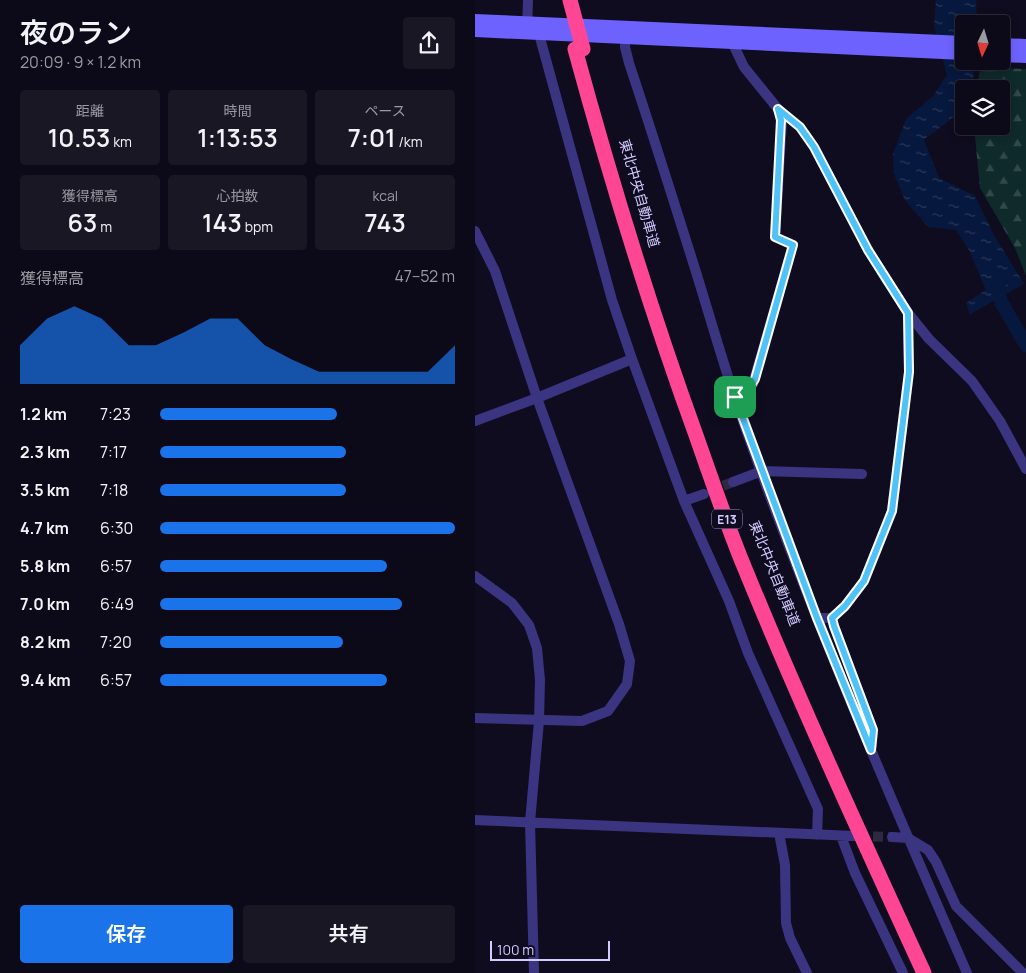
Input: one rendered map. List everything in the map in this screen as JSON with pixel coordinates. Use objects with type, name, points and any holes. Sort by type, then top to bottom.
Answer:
[{"type":"highway","name":"東北中央自動車道","points":[[562,0],[579,49],[643,260],[731,508],[827,739],[933,973]]},
{"type":"highway","name":"東北中央自動車道","points":[[570,0],[579,49],[607,165],[670,364],[741,558],[820,745],[923,973]]},
{"type":"street","points":[[528,0],[531,30],[631,359],[684,501],[729,601],[748,653],[818,809],[817,835]]},
{"type":"street","points":[[475,20],[531,30],[625,38],[955,54]]},
{"type":"street","points":[[475,31],[742,32],[955,42]]},
{"type":"street","points":[[625,38],[629,62],[735,397],[762,471],[817,618],[908,838],[967,973]]},
{"type":"street","points":[[732,42],[744,67],[778,109],[800,127],[814,147],[868,250],[908,313],[929,339],[972,381],[1000,421],[1026,469]]},
{"type":"street","points":[[1010,44],[1026,45]]},
{"type":"street","points":[[1010,56],[1026,57]]},
{"type":"street","points":[[735,397],[747,390],[755,379],[793,245],[775,237],[781,120],[778,109]]},
{"type":"street","points":[[475,231],[495,271],[537,398],[619,624],[630,661],[627,684],[608,711],[582,721],[475,718]]},
{"type":"street","points":[[817,618],[832,618],[845,606],[864,581],[892,511],[909,372],[908,313]]},
{"type":"street","points":[[475,421],[537,398],[631,359]]},
{"type":"street","points":[[733,482],[762,471],[862,474]]},
{"type":"street","points":[[684,501],[704,494]]},
{"type":"street","points":[[475,576],[512,603],[529,624],[537,648],[540,680],[539,721],[529,822],[533,973]]},
{"type":"street","points":[[832,618],[873,730],[871,750]]},
{"type":"street","points":[[475,820],[854,836]]},
{"type":"street","points":[[779,833],[785,865],[786,923],[790,938],[807,973]]},
{"type":"street","points":[[841,836],[855,873],[903,973]]},
{"type":"street","points":[[892,837],[908,838],[928,850],[936,862],[956,906],[1023,973]]},
{"type":"green space","points":[[1026,69],[1026,276],[1015,248],[980,188],[975,135],[1010,135],[1010,80],[978,80],[980,70]]},
{"type":"water","points":[[936,0],[976,0],[977,15],[955,15],[955,70],[974,70],[973,80],[955,80],[955,116],[924,140],[939,178],[975,196],[995,237],[1024,284],[970,314],[966,303],[986,290],[969,250],[956,230],[928,227],[905,200],[894,174],[893,154],[906,119],[933,96],[947,75],[934,26]]},
{"type":"waterway","points":[[1000,279],[998,291],[1001,302],[1026,345]]},
{"type":"tunnel","points":[[709,491],[733,482]]},
{"type":"tunnel","points":[[858,836],[892,837]]},
{"type":"route","points":[[778,109],[800,127],[814,147],[868,250],[908,313],[909,372],[892,511],[864,581],[845,606],[832,618],[869,716],[873,730],[871,750],[817,618],[735,397],[747,390],[755,379],[793,245],[775,237],[781,120],[778,109]]}]
